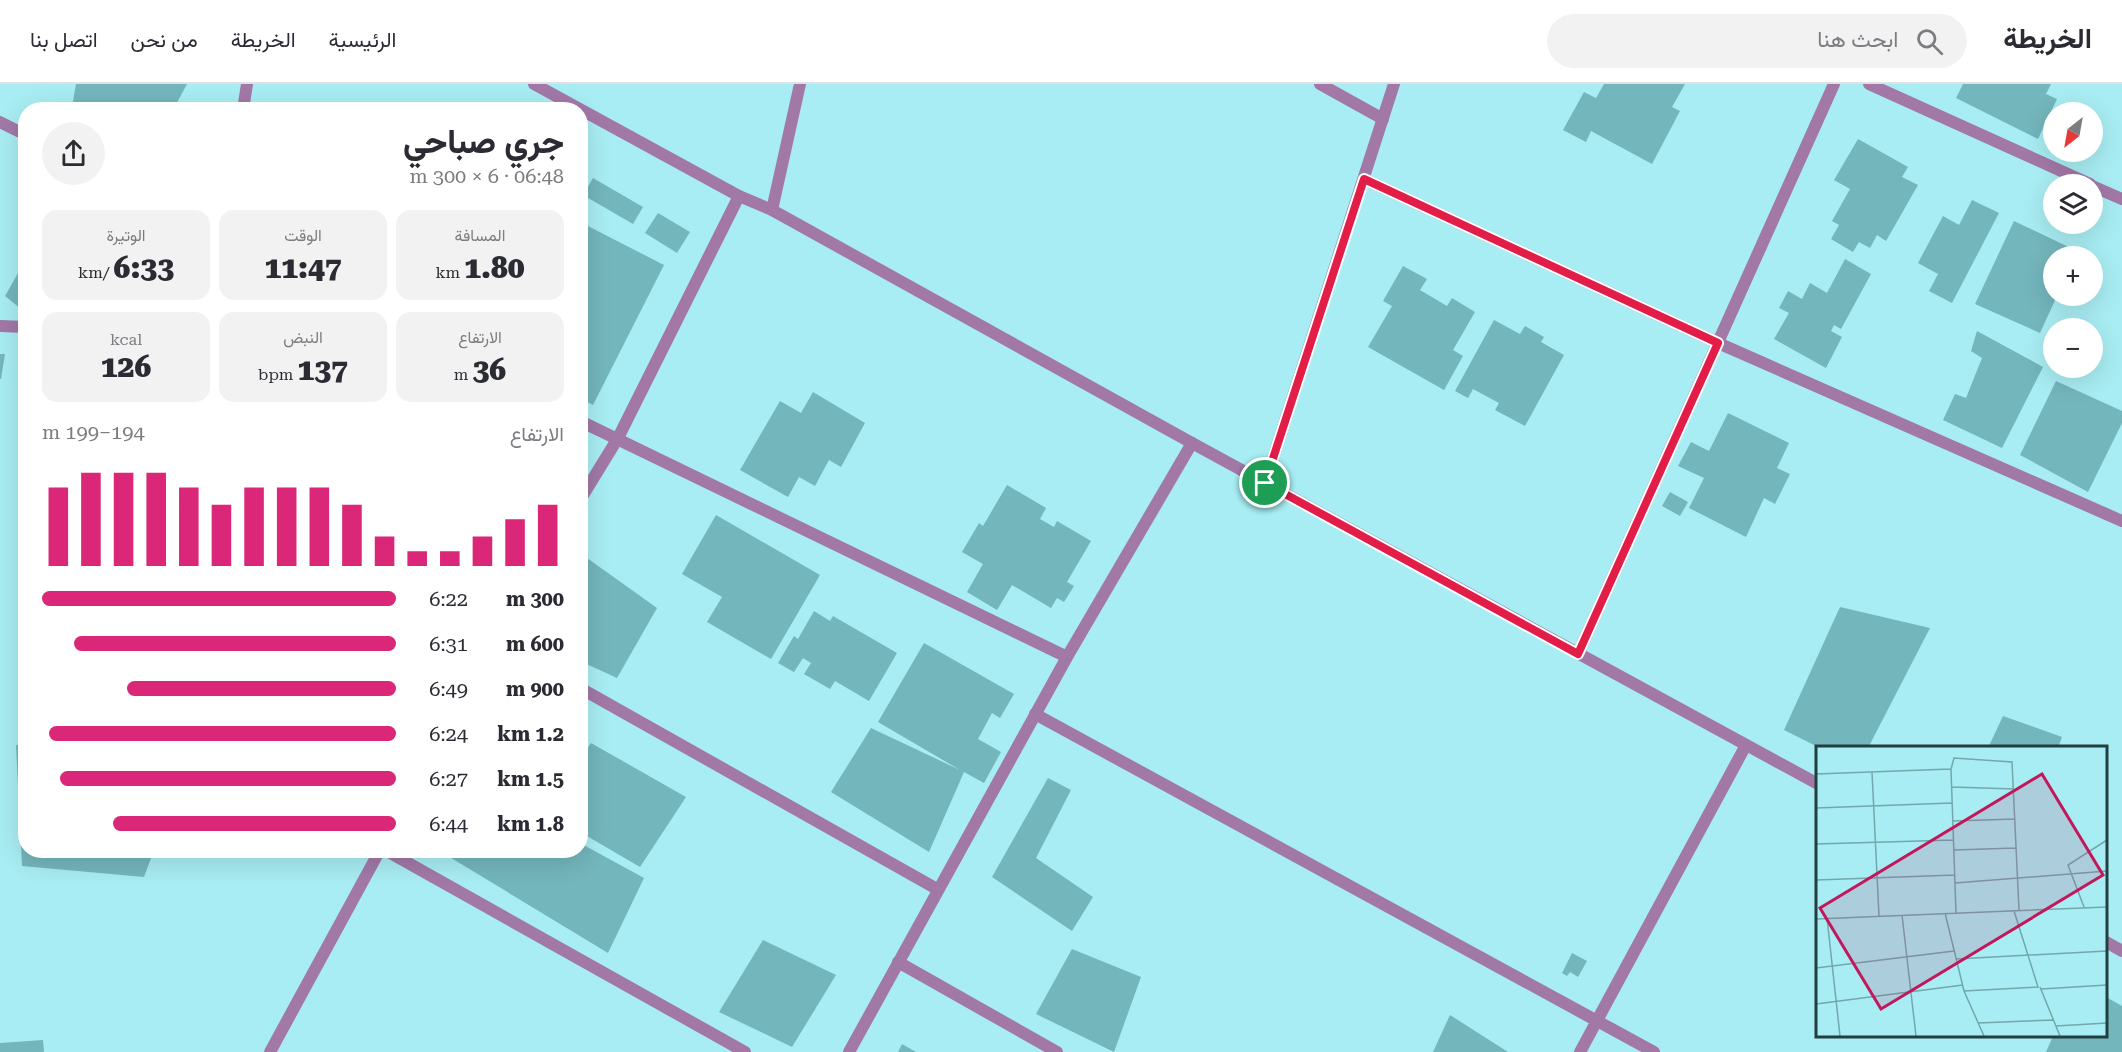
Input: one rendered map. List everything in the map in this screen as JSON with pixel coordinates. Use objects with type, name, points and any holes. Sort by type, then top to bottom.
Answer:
[{"type":"street","points":[[244,102],[247,84]]},
{"type":"street","points":[[534,84],[567,102]]},
{"type":"street","points":[[771,210],[800,84]]},
{"type":"street","points":[[1320,84],[1383,119]]},
{"type":"street","points":[[1265,483],[1394,84]]},
{"type":"street","points":[[1578,654],[1834,84]]},
{"type":"street","points":[[1869,84],[2067,174]]},
{"type":"street","points":[[588,114],[739,196],[771,210],[1192,443],[1816,783]]},
{"type":"street","points":[[0,122],[18,131]]},
{"type":"street","points":[[1364,179],[1718,343],[2122,521]]},
{"type":"street","points":[[2103,190],[2122,199]]},
{"type":"street","points":[[588,487],[618,438],[739,196]]},
{"type":"street","points":[[0,326],[18,327]]},
{"type":"street","points":[[588,425],[1067,657]]},
{"type":"street","points":[[849,1052],[1067,657],[1192,443]]},
{"type":"street","points":[[588,693],[937,889]]},
{"type":"street","points":[[1035,714],[1654,1052]]},
{"type":"street","points":[[1580,1052],[1746,745]]},
{"type":"street","points":[[270,1052],[376,858]]},
{"type":"street","points":[[399,858],[745,1052]]},
{"type":"street","points":[[898,962],[1058,1052]]},
{"type":"building","points":[[76,84],[187,84],[177,102],[73,101]]},
{"type":"building","points":[[1604,84],[1685,84],[1672,107],[1680,111],[1652,164],[1591,131],[1586,142],[1563,130],[1584,92],[1596,98]]},
{"type":"building","points":[[1963,84],[2051,84],[2046,94],[2057,99],[2056,102],[2043,102],[2043,128],[2038,139],[1956,98]]},
{"type":"building","points":[[1858,139],[1908,167],[1902,177],[1918,185],[1886,241],[1877,235],[1870,248],[1859,242],[1853,252],[1831,239],[1839,225],[1832,221],[1850,189],[1834,180]]},
{"type":"building","points":[[593,178],[643,207],[633,224],[588,198],[588,186]]},
{"type":"building","points":[[1972,200],[1999,213],[1952,303],[1929,291],[1938,274],[1918,263],[1943,216],[1959,225]]},
{"type":"building","points":[[658,213],[690,232],[677,253],[645,233]]},
{"type":"building","points":[[2014,221],[2066,246],[2043,246],[2043,306],[2052,306],[2047,318],[2043,318],[2040,333],[1975,304]]},
{"type":"building","points":[[588,226],[664,265],[593,405],[588,402]]},
{"type":"building","points":[[1845,259],[1871,274],[1841,329],[1834,325],[1831,331],[1842,337],[1826,368],[1774,339],[1789,313],[1779,308],[1788,291],[1802,299],[1810,283],[1827,293]]},
{"type":"building","points":[[1403,266],[1427,279],[1420,290],[1447,306],[1452,298],[1475,312],[1453,350],[1463,356],[1444,390],[1368,347],[1392,306],[1383,301]]},
{"type":"building","points":[[18,273],[18,307],[5,296]]},
{"type":"building","points":[[1494,320],[1520,334],[1525,326],[1544,337],[1541,342],[1564,355],[1525,426],[1495,410],[1499,403],[1473,389],[1468,398],[1455,391]]},
{"type":"building","points":[[1977,331],[2043,367],[2002,448],[1943,420],[1955,394],[1966,398],[1982,358],[1971,351]]},
{"type":"building","points":[[0,354],[5,354],[1,379],[0,379]]},
{"type":"building","points":[[2056,381],[2122,411],[2122,423],[2088,492],[2020,455]]},
{"type":"building","points":[[813,392],[865,423],[841,467],[829,460],[815,486],[799,477],[788,497],[740,470],[780,401],[801,413]]},
{"type":"building","points":[[1728,413],[1789,443],[1777,468],[1790,474],[1775,504],[1764,498],[1746,537],[1689,508],[1704,478],[1678,466],[1691,442],[1709,451]]},
{"type":"building","points":[[1007,485],[1046,508],[1040,519],[1054,527],[1057,521],[1091,541],[1067,582],[1074,586],[1064,602],[1057,598],[1051,608],[1012,585],[997,610],[967,592],[983,564],[962,552],[979,523],[983,526]]},
{"type":"building","points":[[1670,492],[1688,502],[1680,516],[1662,506]]},
{"type":"building","points":[[716,515],[820,575],[771,659],[707,622],[722,597],[682,574]]},
{"type":"building","points":[[588,559],[657,608],[617,678],[588,665]]},
{"type":"building","points":[[1840,607],[1930,628],[1869,746],[1816,746],[1784,730]]},
{"type":"building","points":[[814,611],[830,621],[833,616],[897,653],[869,701],[835,681],[830,689],[804,674],[811,663],[803,658],[794,672],[778,663],[794,636],[798,639]]},
{"type":"building","points":[[924,643],[1014,694],[1000,718],[992,713],[978,739],[1001,752],[984,783],[964,772],[929,852],[831,792],[871,728],[960,770],[878,722]]},
{"type":"building","points":[[2003,716],[2062,737],[2059,746],[1989,746]]},
{"type":"building","points":[[591,743],[686,797],[640,867],[588,837],[588,747]]},
{"type":"building","points":[[16,745],[18,745],[18,785]]},
{"type":"building","points":[[1048,778],[1071,790],[1036,858],[1093,897],[1072,931],[992,877]]},
{"type":"building","points":[[588,847],[644,878],[608,953],[451,858],[588,858]]},
{"type":"building","points":[[22,858],[151,858],[144,877],[22,866]]},
{"type":"building","points":[[763,940],[836,975],[792,1047],[719,1012]]},
{"type":"building","points":[[1072,949],[1141,977],[1114,1052],[1036,1014]]},
{"type":"building","points":[[1572,953],[1587,961],[1578,977],[1570,972],[1567,976],[1562,973]]},
{"type":"building","points":[[2107,998],[2122,1006],[2122,1052],[2046,1052],[2053,1037],[2107,1037]]},
{"type":"building","points":[[1450,1015],[1508,1052],[1433,1052]]},
{"type":"building","points":[[43,1040],[44,1052],[0,1052],[0,1043]]},
{"type":"building","points":[[902,1044],[916,1052],[898,1052]]},
{"type":"route","points":[[1364,179],[1718,343],[1578,654],[1265,483],[1364,179]]}]
